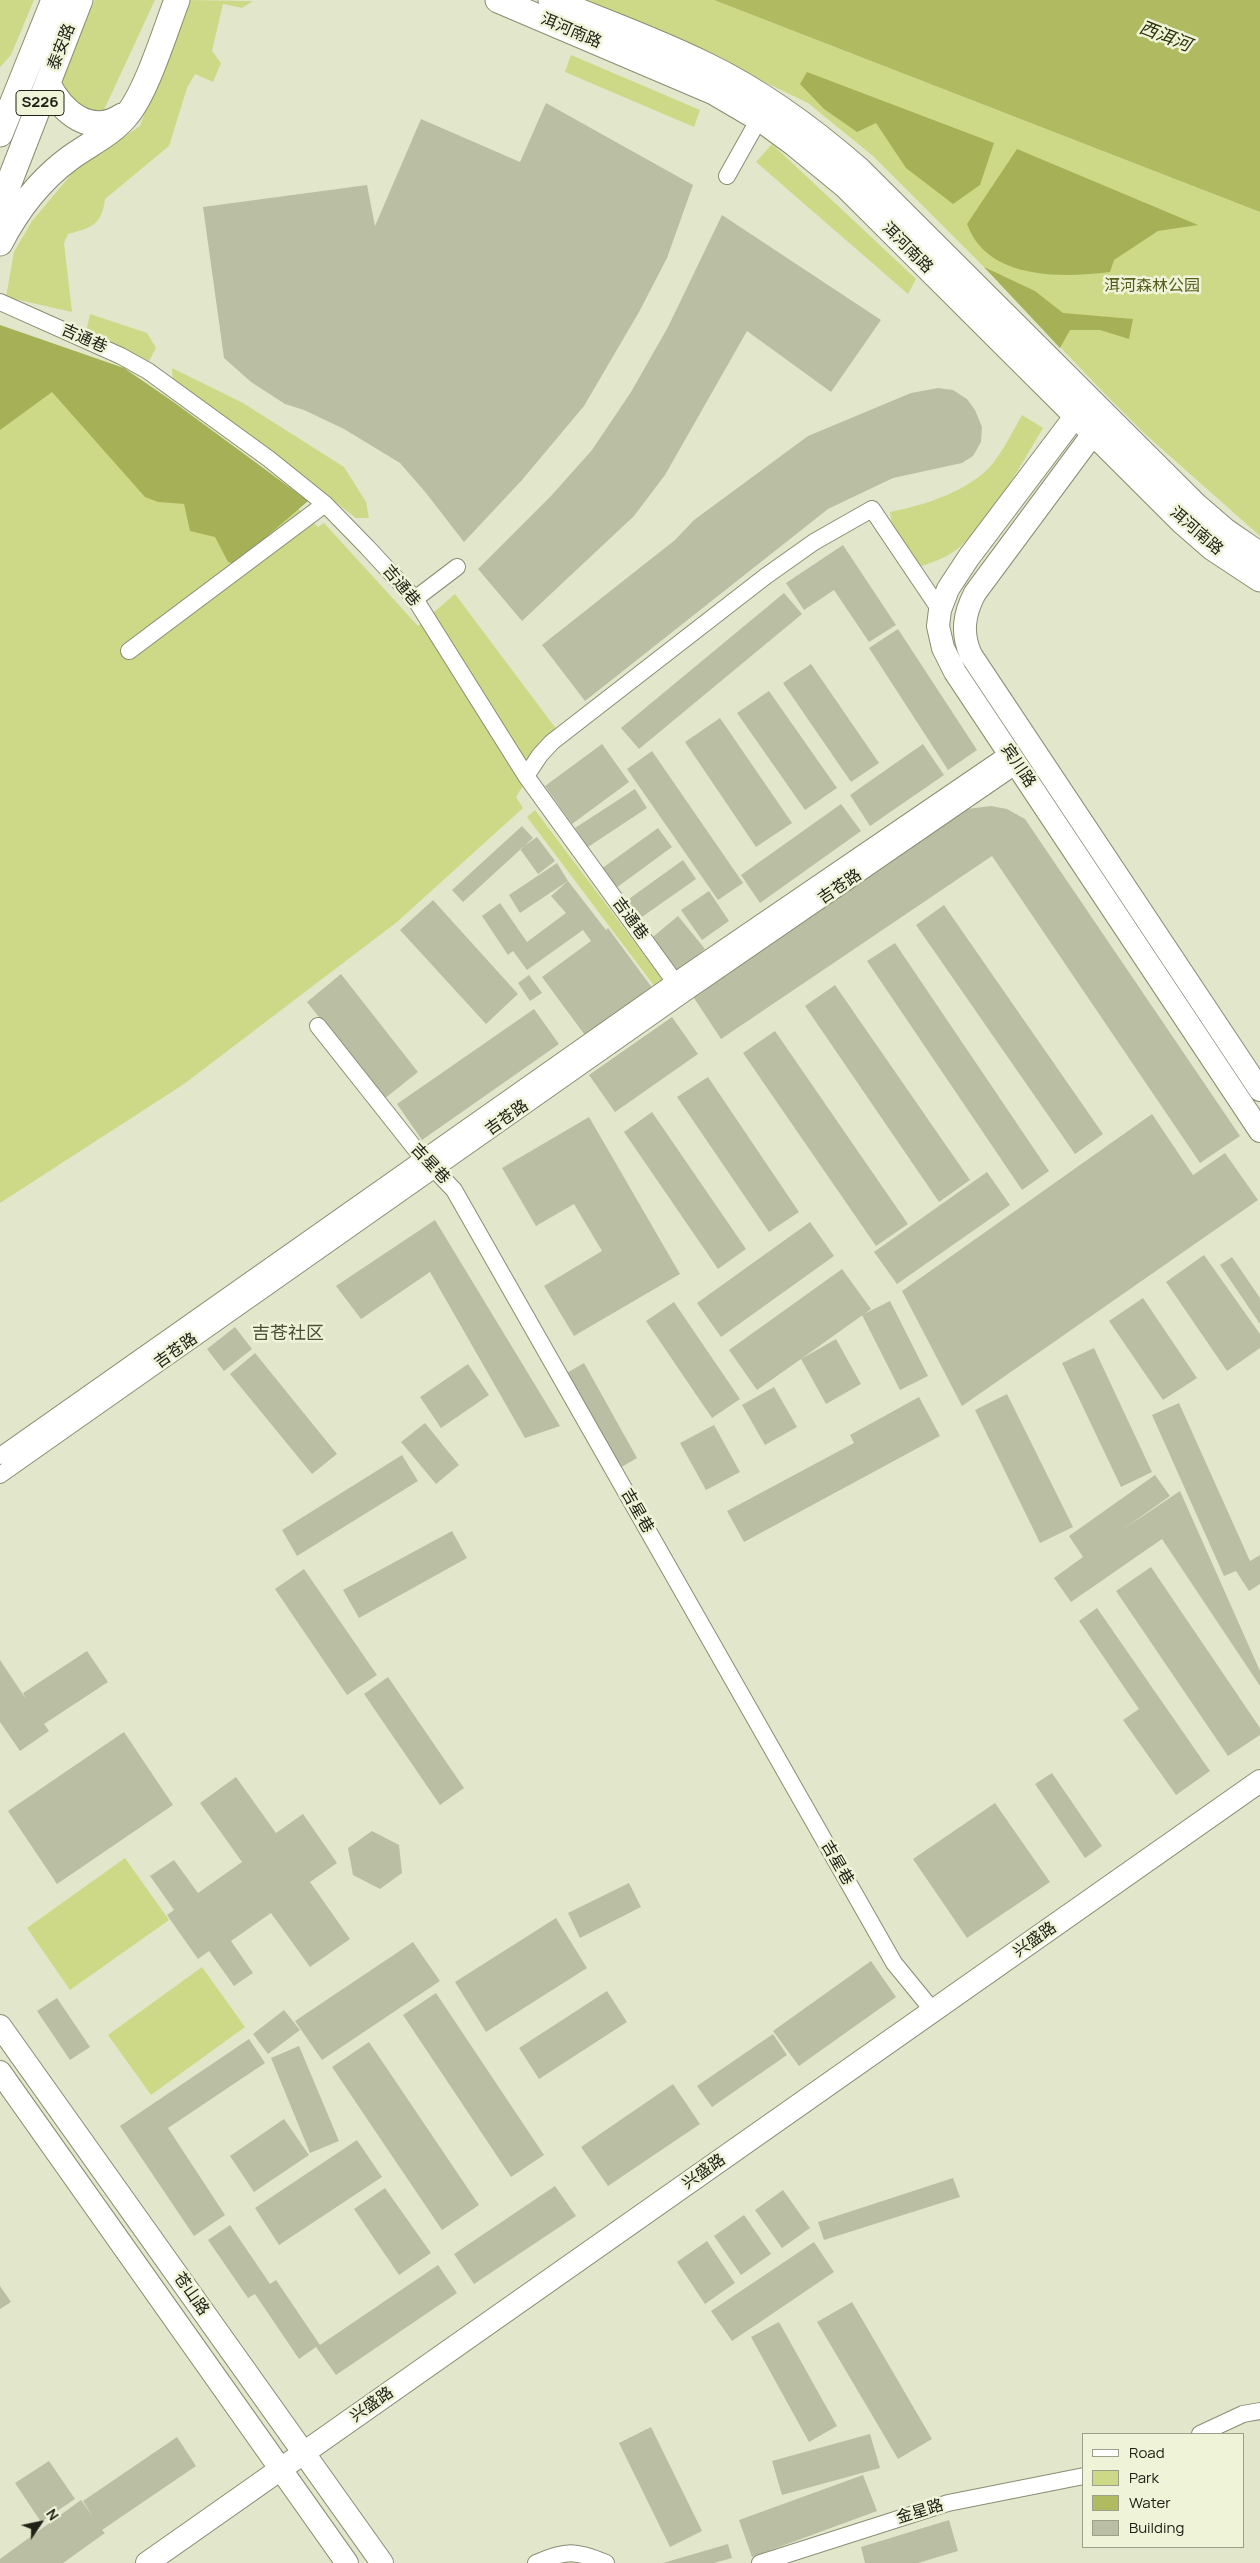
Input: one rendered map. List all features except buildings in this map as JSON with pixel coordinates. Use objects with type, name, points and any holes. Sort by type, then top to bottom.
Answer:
[{"type":"main road","name":"泰安路","points":[[0,134],[54,0]]},
{"type":"main road","name":"泰安路","points":[[0,206],[80,0]]},
{"type":"main road","points":[[0,242],[19,211],[46,178],[70,157],[114,128],[132,108],[138,99],[177,0]]},
{"type":"main road","name":"洱河南路","points":[[498,0],[696,83],[759,119],[795,144],[845,185],[1100,425],[1225,531],[1260,555]]},
{"type":"main road","name":"洱河南路","points":[[551,0],[704,64],[746,87],[808,127],[859,170],[1082,408]]},
{"type":"main road","points":[[0,82],[24,71]]},
{"type":"main road","points":[[48,84],[63,108],[85,122],[105,124],[118,119],[132,108]]},
{"type":"main road","name":"宾川路","points":[[1082,408],[948,588],[940,610],[939,637],[948,660],[1260,1131]]},
{"type":"main road","name":"洱河南路","points":[[1100,425],[1195,533],[1260,579]]},
{"type":"main road","name":"宾川路","points":[[1100,425],[975,593],[966,615],[965,637],[972,655],[1260,1090]]},
{"type":"main road","name":"兴盛路","points":[[147,2563],[934,2012],[1260,1781]]},
{"type":"main road","name":"苍山路","points":[[0,2026],[382,2563]]},
{"type":"main road","name":"苍山路","points":[[0,2072],[347,2563]]},
{"type":"street","points":[[727,176],[759,119]]},
{"type":"street","name":"吉通巷","points":[[0,302],[121,356],[148,371],[269,459],[325,504],[415,599],[526,776],[679,988]]},
{"type":"street","points":[[129,651],[325,504]]},
{"type":"street","points":[[526,776],[540,754],[552,742],[766,576],[814,542],[872,509],[940,610]]},
{"type":"street","points":[[415,599],[457,566]]},
{"type":"street","name":"吉苍路","points":[[0,1456],[429,1163],[679,988],[1013,759]]},
{"type":"street","name":"吉星巷","points":[[318,1026],[429,1163],[454,1190],[894,1963],[934,2012]]},
{"type":"street","name":"吉苍路","points":[[0,1475],[429,1163]]},
{"type":"street","points":[[1202,2433],[1242,2414],[1260,2411]]},
{"type":"street","name":"金星路","points":[[760,2563],[948,2503],[1082,2476]]},
{"type":"street","points":[[536,2563],[563,2552],[586,2554],[606,2563]]},
{"type":"green space","points":[[0,0],[34,0],[11,55],[0,67]]},
{"type":"green space","points":[[95,0],[155,0],[103,112],[86,113],[59,84]]},
{"type":"green space","points":[[186,0],[253,1],[242,8],[223,4],[212,51],[221,63],[213,82],[195,74],[187,88],[169,146],[105,199],[101,215],[94,224],[83,230],[68,234],[64,243],[72,312],[6,297],[14,252],[32,221],[74,171],[140,126]]},
{"type":"green space","name":"洱河森林公园","points":[[579,0],[714,0],[1260,212],[1260,536],[1145,434],[984,267],[873,156],[808,103],[688,45]]},
{"type":"green space","points":[[571,55],[700,110],[694,127],[565,72]]},
{"type":"green space","points":[[772,144],[916,279],[908,294],[756,162]]},
{"type":"green space","points":[[90,314],[147,333],[156,348],[149,361],[86,332]]},
{"type":"green space","points":[[0,326],[276,488],[318,527],[324,523],[418,626],[455,594],[557,730],[516,797],[523,808],[397,922],[184,1084],[0,1203]]},
{"type":"green space","points":[[172,368],[243,403],[344,467],[366,502],[369,518],[356,518],[275,455],[173,384]]},
{"type":"green space","points":[[1022,415],[1043,428],[986,519],[959,548],[939,560],[922,566],[911,561],[892,526],[890,512],[932,501],[973,481],[994,462]]},
{"type":"green space","points":[[535,810],[663,980],[655,987],[527,817]]},
{"type":"green space","points":[[125,1858],[169,1920],[70,1990],[27,1928]]},
{"type":"green space","points":[[202,1967],[245,2027],[151,2095],[108,2035]]},
{"type":"shaded area","points":[[807,72],[994,143],[980,185],[953,204],[906,168],[876,123],[857,132],[824,109],[800,84]]},
{"type":"shaded area","points":[[1017,149],[1198,225],[1158,231],[1114,260],[1110,272],[1070,275],[1048,274],[1008,265],[991,256],[977,242],[967,224]]},
{"type":"shaded area","points":[[984,267],[1035,291],[1063,313],[1133,319],[1129,339],[1100,330],[1070,330],[1060,348]]},
{"type":"shaded area","points":[[0,325],[124,368],[175,403],[308,501],[235,564],[228,562],[215,537],[190,531],[184,504],[158,502],[145,497],[52,392],[0,430]]},
{"type":"water","name":"西洱河","points":[[714,0],[1260,0],[1260,212]]},
{"type":"district","name":"吉苍社区","points":[[288,1334]]}]
